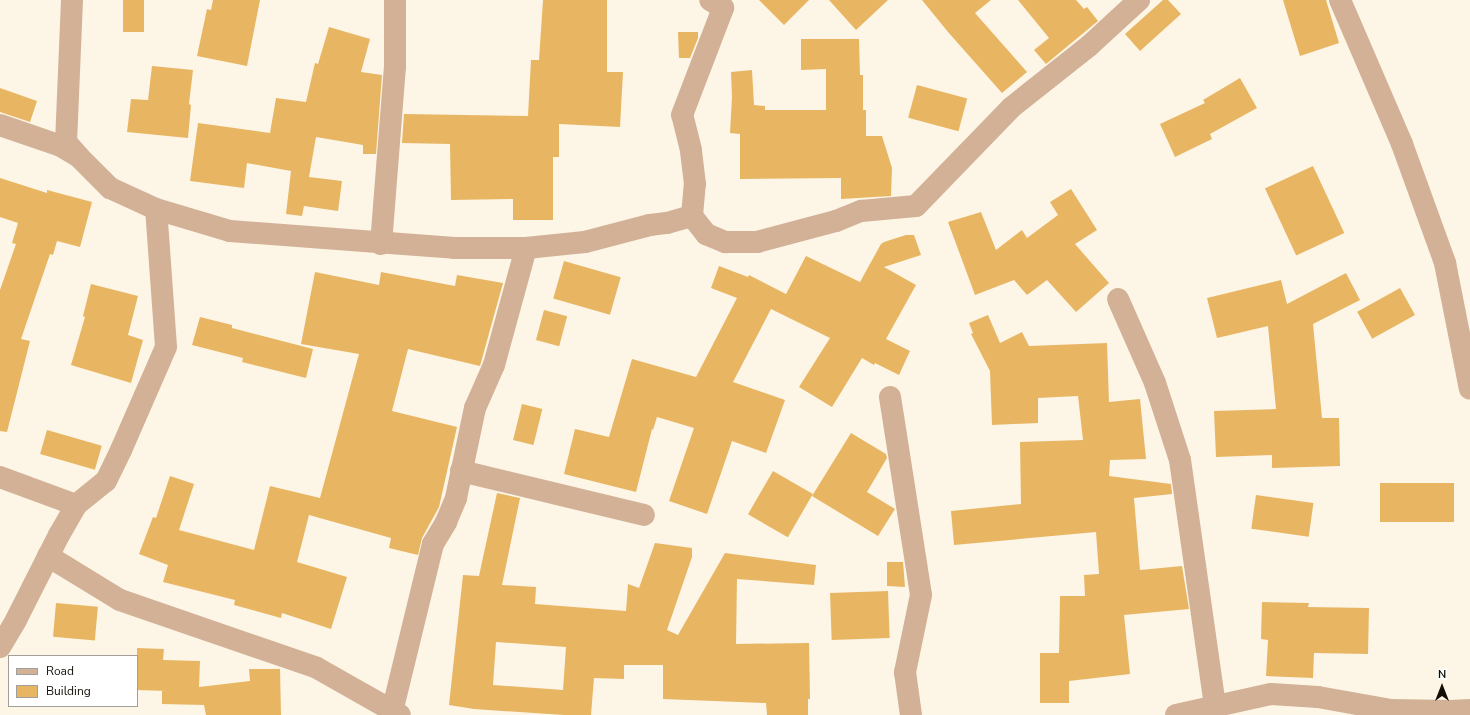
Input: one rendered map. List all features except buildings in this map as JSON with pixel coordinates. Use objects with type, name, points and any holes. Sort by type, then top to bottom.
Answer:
[{"type":"street","points":[[72,0],[66,142],[110,188],[156,209],[230,231],[381,244],[454,248],[526,248],[585,242],[692,216]]},
{"type":"street","points":[[381,244],[395,68],[395,0]]},
{"type":"street","points":[[710,0],[723,8],[682,115],[691,150],[695,184],[692,216],[706,234],[725,242],[757,242],[836,221],[861,210],[916,206],[1012,107],[1089,46],[1124,5]]},
{"type":"street","points":[[1340,0],[1402,144],[1445,263],[1470,389]]},
{"type":"street","points":[[0,125],[61,146],[79,157]]},
{"type":"street","points":[[0,647],[76,505],[106,481],[166,347],[156,209]]},
{"type":"street","points":[[48,556],[120,600],[317,668],[396,713],[433,544],[446,522],[453,504],[475,408],[494,365],[526,248]]},
{"type":"street","points":[[1118,299],[1155,383],[1180,460],[1215,707]]},
{"type":"street","points":[[890,397],[921,595],[904,672],[911,715]]},
{"type":"street","points":[[461,471],[644,515]]},
{"type":"street","points":[[0,477],[76,505]]},
{"type":"street","points":[[1176,715],[1271,694],[1318,697],[1390,710],[1450,712],[1470,710]]}]
